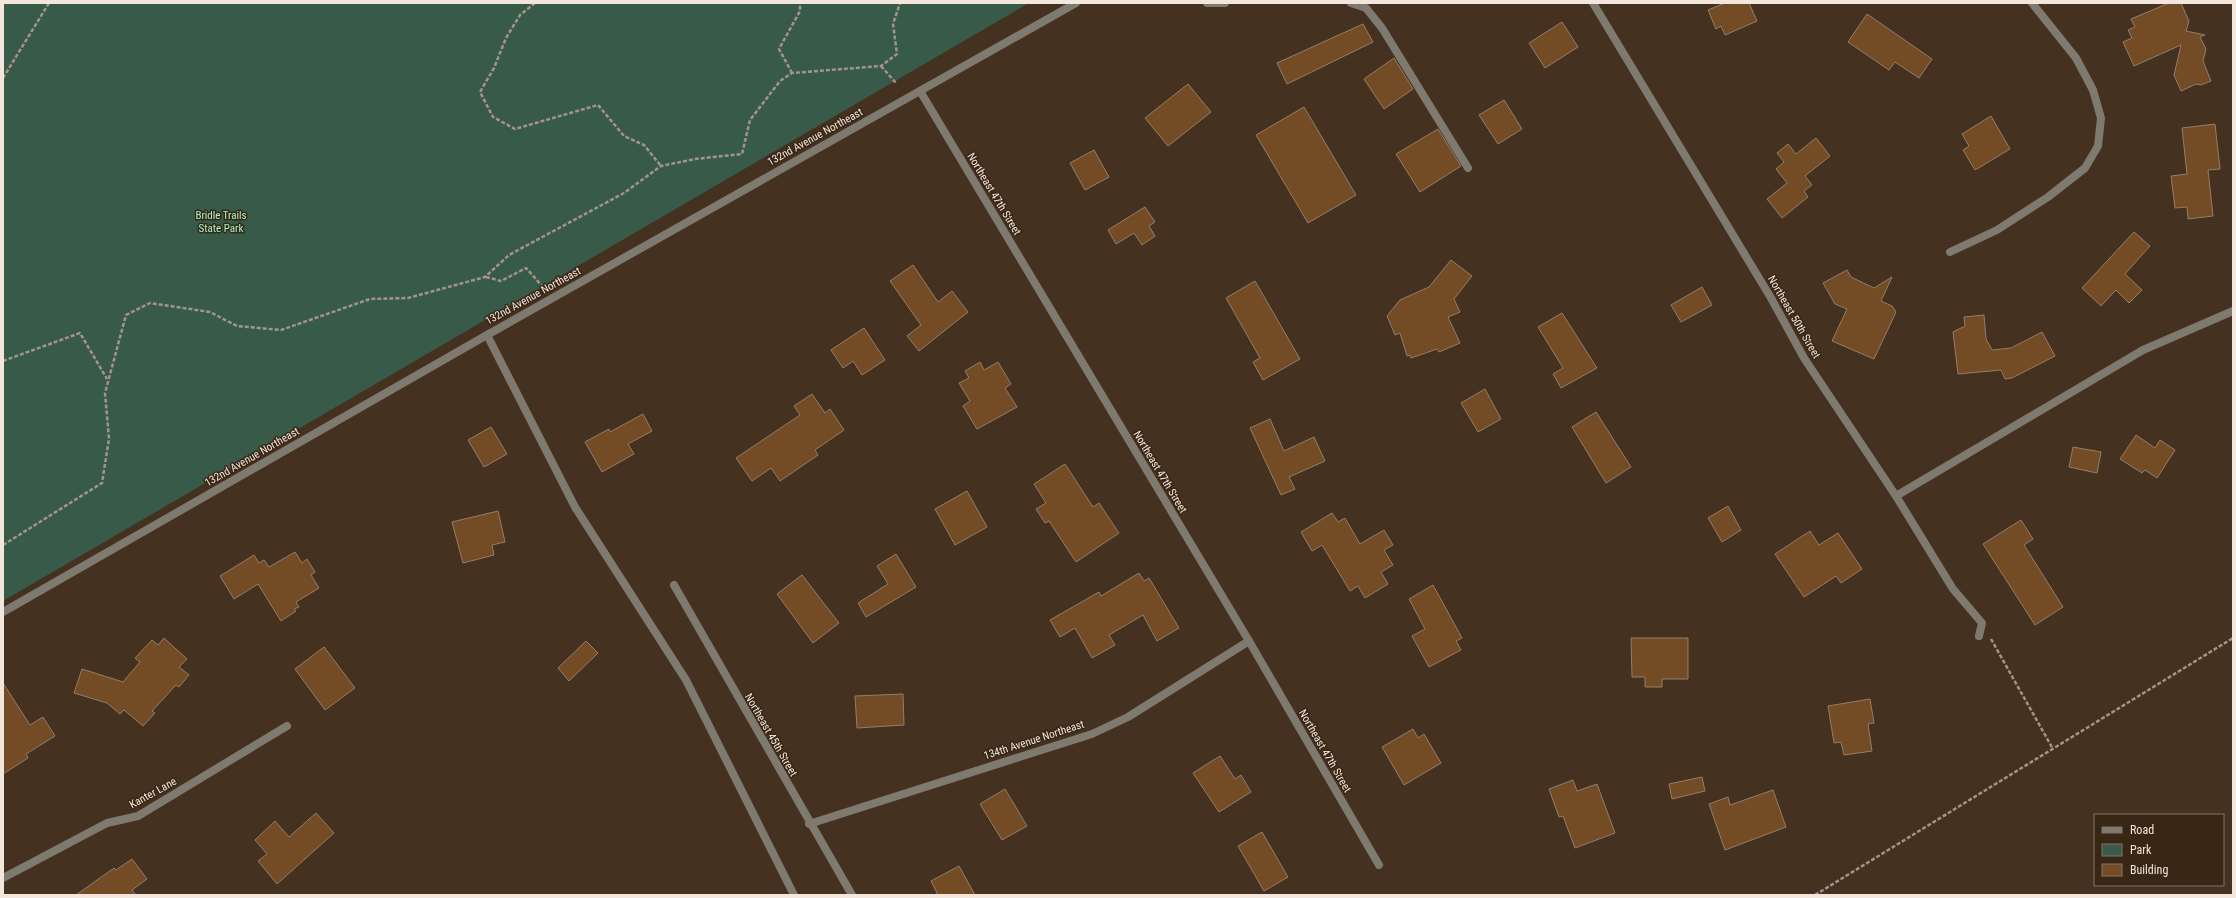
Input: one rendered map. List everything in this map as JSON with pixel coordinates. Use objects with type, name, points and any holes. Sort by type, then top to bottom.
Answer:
[{"type":"street","name":"132nd Avenue Northeast","points":[[3,612],[487,335],[1076,3]]},
{"type":"street","points":[[1207,3],[1226,3]]},
{"type":"street","points":[[1351,3],[1366,8],[1382,28],[1468,168]]},
{"type":"street","name":"Northeast 50th Street","points":[[1593,3],[1767,291],[1804,358],[1896,496],[1953,589],[1982,623]]},
{"type":"street","points":[[1950,252],[1997,230],[2048,197],[2085,168],[2098,146],[2101,118],[2093,90],[2076,58],[2032,3]]},
{"type":"street","name":"Northeast 47th Street","points":[[920,91],[1249,641],[1379,865]]},
{"type":"street","points":[[1896,496],[2143,350],[2233,311]]},
{"type":"street","points":[[487,335],[575,507],[686,680],[794,895]]},
{"type":"street","name":"Northeast 45th Street","points":[[674,585],[809,824],[852,895]]},
{"type":"street","points":[[1980,636],[1982,623]]},
{"type":"street","name":"134th Avenue Northeast","points":[[809,824],[1092,734],[1128,717],[1249,641]]},
{"type":"street","name":"Kanter Lane","points":[[3,878],[107,823],[138,816],[287,726]]},
{"type":"path","points":[[3,78],[49,3]]},
{"type":"path","points":[[535,3],[520,14],[506,38],[494,68],[480,92],[493,117],[515,130],[598,105],[624,136],[644,145],[661,166]]},
{"type":"path","points":[[792,73],[780,49],[800,12],[800,3]]},
{"type":"path","points":[[485,277],[509,255],[624,193],[661,166],[695,159],[742,154],[750,120],[780,80],[792,73],[881,66],[897,54],[893,24],[900,3]]},
{"type":"path","points":[[881,66],[896,83]]},
{"type":"path","points":[[3,545],[102,483],[109,439],[105,393],[108,379],[126,315],[150,303],[210,312],[237,326],[281,330],[370,299],[408,298],[485,277],[501,280],[526,268],[553,298]]},
{"type":"path","points":[[3,361],[80,333],[108,379]]},
{"type":"path","points":[[1982,623],[2053,749]]},
{"type":"path","points":[[1814,895],[2233,638]]},
{"type":"green space","name":"Bridle Trails State Park","points":[[3,3],[1029,3],[3,601]]},
{"type":"building","points":[[1725,3],[1749,3],[1757,21],[1725,35],[1721,26],[1716,29],[1708,10]]},
{"type":"building","points":[[2169,3],[2181,3],[2189,21],[2186,31],[2205,35],[2200,37],[2206,49],[2203,61],[2211,81],[2201,85],[2196,84],[2181,91],[2174,75],[2181,45],[2134,66],[2123,42],[2132,38],[2128,30],[2135,27],[2131,19]]},
{"type":"building","points":[[1867,14],[1932,59],[1919,78],[1895,62],[1889,70],[1848,42]]},
{"type":"building","points":[[1562,22],[1578,47],[1545,68],[1529,43]]},
{"type":"building","points":[[1363,24],[1373,42],[1287,84],[1277,63]]},
{"type":"building","points":[[1394,58],[1413,89],[1384,109],[1364,79]]},
{"type":"building","points":[[1188,84],[1211,112],[1168,146],[1145,118]]},
{"type":"building","points":[[1504,100],[1522,129],[1498,144],[1479,115]]},
{"type":"building","points":[[1304,107],[1356,195],[1308,223],[1256,135]]},
{"type":"building","points":[[1991,116],[2010,149],[1975,170],[1963,150],[1969,146],[1962,134]]},
{"type":"building","points":[[2215,124],[2220,169],[2208,170],[2213,216],[2188,219],[2187,207],[2175,208],[2171,176],[2187,174],[2182,128]]},
{"type":"building","points":[[1438,129],[1461,166],[1420,192],[1396,154]]},
{"type":"building","points":[[1816,138],[1830,156],[1805,176],[1812,185],[1804,191],[1808,197],[1782,218],[1767,199],[1787,183],[1776,169],[1784,162],[1777,153],[1788,144],[1796,154]]},
{"type":"building","points":[[1094,150],[1109,177],[1085,190],[1070,163]]},
{"type":"building","points":[[1145,207],[1155,222],[1149,226],[1155,236],[1142,245],[1134,233],[1116,244],[1108,230]]},
{"type":"building","points":[[2134,232],[2150,246],[2125,274],[2142,290],[2129,303],[2116,290],[2101,306],[2082,288]]},
{"type":"building","points":[[1451,260],[1472,276],[1454,299],[1460,312],[1448,317],[1460,343],[1439,352],[1437,349],[1411,358],[1410,355],[1407,356],[1400,333],[1395,335],[1387,316],[1400,300],[1429,287]]},
{"type":"building","points":[[913,265],[938,302],[952,291],[968,312],[919,351],[907,336],[921,325],[890,281]]},
{"type":"building","points":[[1847,270],[1851,277],[1874,288],[1892,277],[1881,301],[1892,306],[1896,312],[1874,359],[1832,341],[1847,309],[1835,304],[1823,283]]},
{"type":"building","points":[[1255,281],[1300,359],[1263,380],[1253,362],[1260,358],[1226,298]]},
{"type":"building","points":[[1702,287],[1712,305],[1681,322],[1671,305]]},
{"type":"building","points":[[1562,313],[1597,368],[1561,388],[1553,374],[1563,368],[1538,327]]},
{"type":"building","points":[[1984,315],[1986,339],[1992,350],[2011,348],[2042,332],[2055,356],[2012,378],[2005,379],[2001,370],[1958,374],[1953,332],[1965,326],[1964,317]]},
{"type":"building","points":[[864,328],[885,360],[862,375],[853,361],[843,368],[831,350]]},
{"type":"building","points":[[980,362],[984,370],[998,362],[1011,384],[1005,388],[1017,407],[977,429],[963,406],[970,401],[959,383],[969,378],[965,371]]},
{"type":"building","points":[[1485,389],[1501,419],[1478,432],[1461,403]]},
{"type":"building","points":[[812,394],[825,413],[830,409],[844,430],[815,450],[818,455],[780,481],[771,468],[752,481],[736,458],[800,415],[794,406]]},
{"type":"building","points":[[1596,412],[1631,467],[1606,483],[1572,427]]},
{"type":"building","points":[[643,414],[652,431],[628,444],[634,454],[602,472],[585,442],[609,429],[610,432]]},
{"type":"building","points":[[1270,419],[1284,451],[1314,437],[1325,461],[1289,477],[1295,489],[1281,495],[1250,428]]},
{"type":"building","points":[[491,427],[507,454],[484,467],[468,440]]},
{"type":"building","points":[[2136,435],[2155,448],[2160,440],[2175,450],[2157,478],[2145,470],[2142,473],[2120,459]]},
{"type":"building","points":[[2073,447],[2101,452],[2097,473],[2069,467]]},
{"type":"building","points":[[1065,464],[1093,507],[1099,503],[1119,533],[1076,562],[1049,521],[1045,523],[1036,509],[1046,503],[1034,484]]},
{"type":"building","points":[[967,491],[987,527],[955,545],[935,509]]},
{"type":"building","points":[[1728,506],[1741,530],[1722,542],[1708,518]]},
{"type":"building","points":[[498,511],[505,542],[492,545],[494,555],[463,563],[452,522]]},
{"type":"building","points":[[1332,513],[1338,522],[1345,518],[1360,544],[1384,530],[1393,545],[1384,550],[1393,565],[1381,572],[1388,584],[1365,598],[1358,586],[1350,591],[1322,545],[1312,551],[1301,532]]},
{"type":"building","points":[[2021,520],[2033,539],[2024,545],[2063,607],[2035,625],[1983,544]]},
{"type":"building","points":[[1810,531],[1819,545],[1838,533],[1862,569],[1841,583],[1836,576],[1804,597],[1775,554]]},
{"type":"building","points":[[295,552],[302,563],[307,559],[315,572],[311,575],[319,588],[296,602],[299,607],[294,609],[296,611],[281,621],[258,584],[234,599],[220,576],[254,555],[259,563],[264,560],[269,567]]},
{"type":"building","points":[[896,554],[916,587],[866,617],[858,603],[888,584],[877,566]]},
{"type":"building","points":[[1139,573],[1144,581],[1149,578],[1179,628],[1157,641],[1143,615],[1109,635],[1115,645],[1092,658],[1075,628],[1060,637],[1050,620],[1099,592],[1101,596]]},
{"type":"building","points":[[802,575],[839,623],[813,643],[777,594]]},
{"type":"building","points":[[1433,585],[1462,638],[1456,641],[1461,650],[1429,667],[1412,636],[1425,629],[1409,599]]},
{"type":"building","points":[[164,638],[187,659],[179,667],[189,675],[179,687],[176,685],[152,711],[155,713],[143,726],[124,710],[120,714],[107,703],[74,693],[82,669],[123,682],[140,662],[135,658],[152,640],[158,645]]},
{"type":"building","points":[[1631,638],[1688,638],[1688,679],[1662,679],[1662,687],[1645,687],[1645,677],[1632,677]]},
{"type":"building","points":[[586,641],[598,653],[569,681],[558,668]]},
{"type":"building","points":[[324,647],[355,688],[325,710],[295,669]]},
{"type":"building","points":[[3,683],[30,725],[43,717],[55,736],[26,754],[28,758],[3,774]]},
{"type":"building","points":[[903,694],[904,725],[857,728],[855,696]]},
{"type":"building","points":[[1870,699],[1874,723],[1868,724],[1872,751],[1844,755],[1841,742],[1834,743],[1828,706]]},
{"type":"building","points":[[1413,729],[1418,738],[1424,734],[1441,763],[1404,785],[1382,747]]},
{"type":"building","points":[[1220,756],[1235,779],[1241,775],[1251,792],[1219,812],[1193,773]]},
{"type":"building","points":[[1702,777],[1705,791],[1672,799],[1669,784]]},
{"type":"building","points":[[1573,780],[1577,791],[1597,784],[1615,833],[1575,848],[1563,816],[1559,817],[1549,789]]},
{"type":"building","points":[[1005,789],[1027,826],[1002,840],[980,804]]},
{"type":"building","points":[[1773,790],[1786,827],[1725,850],[1709,804],[1728,797],[1730,805]]},
{"type":"building","points":[[316,813],[334,833],[277,884],[258,861],[267,854],[255,840],[275,821],[289,837]]},
{"type":"building","points":[[1262,832],[1288,877],[1264,891],[1238,846]]},
{"type":"building","points":[[132,859],[147,879],[132,890],[136,895],[76,895],[114,868],[116,870]]},
{"type":"building","points":[[959,866],[975,895],[938,895],[931,881]]}]
